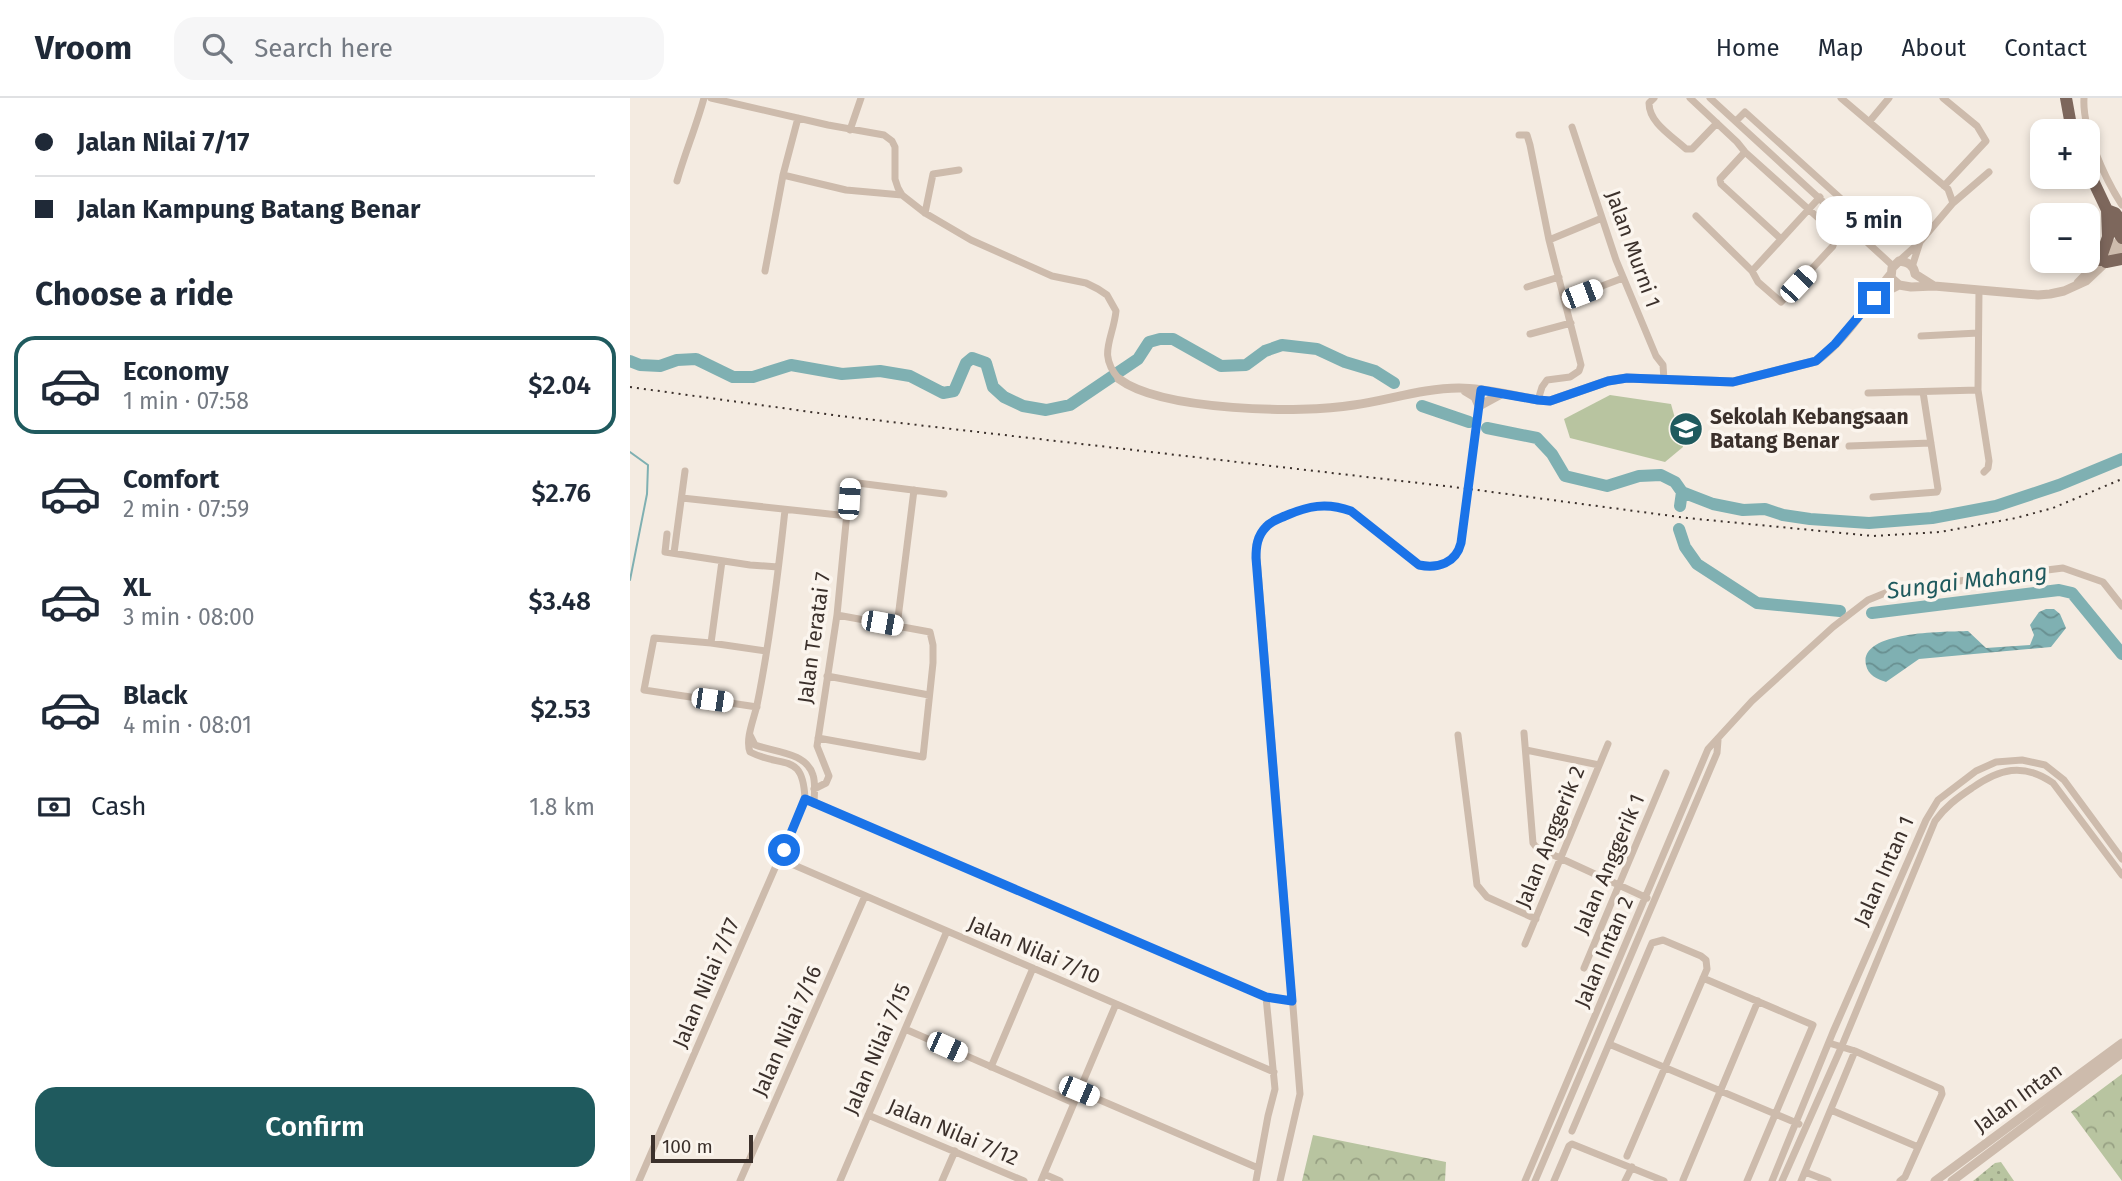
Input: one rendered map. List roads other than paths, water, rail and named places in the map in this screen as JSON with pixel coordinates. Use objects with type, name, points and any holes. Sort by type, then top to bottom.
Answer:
[{"type":"main road","points":[[2067,99],[2070,119]]},
{"type":"main road","points":[[2096,189],[2122,238]]},
{"type":"main road","points":[[2107,214],[2115,213],[2122,222]]},
{"type":"main road","points":[[2107,214],[2108,237],[2103,261],[2122,259]]},
{"type":"street","points":[[677,181],[704,98]]},
{"type":"street","points":[[711,98],[850,130],[884,135],[895,147],[895,179],[902,195],[925,213],[971,240],[1052,276],[1086,283],[1107,295],[1116,311],[1107,354],[1108,362],[1119,379],[1128,386],[1184,401],[1232,407],[1305,410],[1353,406],[1460,388],[1550,401],[1608,381],[1627,378],[1733,382],[1816,361],[1835,344],[1874,298],[1894,267],[1920,242],[1953,203],[1989,172]]},
{"type":"street","points":[[850,130],[861,98]]},
{"type":"street","points":[[1654,98],[1649,103],[1653,120],[1686,149],[1692,149],[1717,123]]},
{"type":"street","points":[[1690,98],[1836,234],[1833,246],[1781,302],[1758,282],[1752,271],[1696,216]]},
{"type":"street","points":[[1710,98],[1894,267]]},
{"type":"street","points":[[1841,98],[1944,186],[1953,203]]},
{"type":"street","points":[[1869,122],[1889,98]]},
{"type":"street","points":[[1943,98],[1978,126],[1986,141],[1944,186]]},
{"type":"street","points":[[2084,98],[2086,126],[2122,205]]},
{"type":"street","points":[[2083,107],[2090,98]]},
{"type":"street","points":[[1735,121],[1745,112],[1870,225]]},
{"type":"street","points":[[765,271],[797,118]]},
{"type":"street","name":"Jalan Murni 1","points":[[1572,127],[1623,278],[1656,356],[1663,366],[1664,380]]},
{"type":"street","points":[[1519,135],[1527,135],[1530,145],[1549,240],[1581,365],[1579,372],[1570,377],[1547,380],[1538,400]]},
{"type":"street","points":[[1745,152],[1720,179],[1721,184],[1781,239]]},
{"type":"street","points":[[925,213],[933,173],[958,170]]},
{"type":"street","points":[[783,175],[846,190],[902,195]]},
{"type":"street","points":[[1752,271],[1819,197]]},
{"type":"street","points":[[1549,240],[1602,218]]},
{"type":"street","points":[[1894,267],[1893,281],[1902,285],[2038,295],[2064,291],[2086,281],[2122,238]]},
{"type":"street","points":[[1874,298],[1912,282],[1920,242]]},
{"type":"street","points":[[2103,261],[2122,247]]},
{"type":"street","points":[[1894,267],[1907,262],[1934,286]]},
{"type":"street","points":[[1527,287],[1559,277]]},
{"type":"street","points":[[1565,300],[1623,278]]},
{"type":"street","points":[[1979,290],[1978,390],[1989,461],[1984,472]]},
{"type":"street","points":[[1530,334],[1571,323]]},
{"type":"street","points":[[1921,335],[1978,333]]},
{"type":"street","points":[[1460,388],[1475,397],[1479,406]]},
{"type":"street","points":[[1280,1181],[1300,1094],[1256,545],[1266,527],[1273,521],[1308,507],[1322,505],[1351,511],[1419,565],[1440,566],[1452,559],[1459,550],[1481,390]]},
{"type":"street","points":[[1868,393],[1978,390]]},
{"type":"street","points":[[1873,497],[1937,492],[1923,392]]},
{"type":"street","points":[[1479,406],[1501,394]]},
{"type":"street","points":[[1849,446],[1931,443]]},
{"type":"street","points":[[674,553],[685,471]]},
{"type":"street","name":"Jalan Teratai 7","points":[[814,789],[826,783],[829,776],[817,746],[837,615],[850,482],[914,490]]},
{"type":"street","points":[[897,626],[914,490],[944,494]]},
{"type":"street","points":[[682,498],[848,516]]},
{"type":"street","points":[[785,510],[766,651],[748,746],[750,752],[798,768],[802,774],[805,799],[814,804],[1266,997],[1292,1001]]},
{"type":"street","points":[[667,534],[665,552],[778,567]]},
{"type":"street","points":[[711,643],[722,561]]},
{"type":"street","name":"Jalan Intan 2","points":[[1525,1181],[1708,749],[1752,701],[1833,627],[1868,600],[1895,589],[2063,568],[2102,582],[2122,606]]},
{"type":"street","points":[[818,738],[923,757],[933,645],[930,632],[837,615]]},
{"type":"street","points":[[757,706],[644,690],[654,638],[766,651]]},
{"type":"street","points":[[827,676],[929,695]]},
{"type":"street","points":[[1524,733],[1533,843],[1536,847],[1654,901]]},
{"type":"street","points":[[750,735],[755,745],[804,761],[812,772],[814,804]]},
{"type":"street","points":[[1458,735],[1477,885],[1487,897],[1536,919]]},
{"type":"street","name":"Jalan Intan 2","points":[[1535,1181],[1717,753],[1718,740]]},
{"type":"street","name":"Jalan Anggerik 2","points":[[1525,944],[1608,744]]},
{"type":"street","points":[[1526,750],[1599,765]]},
{"type":"street","name":"Jalan Intan 1","points":[[1772,1181],[1926,820],[1938,800],[1976,771],[1996,762],[2022,760],[2045,765],[2064,780],[2122,859]]},
{"type":"street","name":"Jalan Intan 1","points":[[1782,1181],[1841,1048],[1935,821],[1955,799],[1997,772],[2008,770],[2043,776],[2053,783],[2122,875]]},
{"type":"street","name":"Jalan Anggerik 1","points":[[1584,968],[1666,773]]},
{"type":"street","name":"Jalan Nilai 7/17","points":[[639,1181],[805,799]]},
{"type":"street","name":"Jalan Nilai 7/10","points":[[780,859],[1274,1072]]},
{"type":"street","name":"Jalan Nilai 7/16","points":[[740,1181],[865,896]]},
{"type":"street","name":"Jalan Nilai 7/15","points":[[840,1181],[947,931]]},
{"type":"street","points":[[1572,1131],[1652,943],[1663,940],[1701,956],[1706,960],[1707,969],[1627,1156]]},
{"type":"street","points":[[991,1066],[1033,968]]},
{"type":"street","points":[[1703,978],[1813,1025],[1748,1181]]},
{"type":"street","points":[[1256,1181],[1275,1089],[1266,997]]},
{"type":"street","points":[[1683,1180],[1758,1001]]},
{"type":"street","points":[[1060,1181],[1042,1178],[1116,1004]]},
{"type":"street","points":[[905,1029],[1074,1103]]},
{"type":"street","points":[[1829,1043],[1855,1051],[1941,1089],[1942,1094],[1905,1177],[1900,1181]]},
{"type":"street","name":"Jalan Intan","points":[[1935,1181],[2122,1043]]},
{"type":"street","points":[[1609,1044],[1806,1127]]},
{"type":"street","points":[[1801,1181],[1855,1051]]},
{"type":"street","name":"Jalan Intan","points":[[1952,1181],[2122,1053]]},
{"type":"street","points":[[1079,1091],[1258,1168]]},
{"type":"street","points":[[1831,1110],[1918,1147]]},
{"type":"street","name":"Jalan Nilai 7/12","points":[[868,1115],[1024,1181]]},
{"type":"street","points":[[1554,1181],[1572,1144],[1664,1181]]},
{"type":"street","points":[[942,1181],[954,1151]]},
{"type":"street","points":[[1625,1181],[1632,1167]]},
{"type":"street","points":[[1805,1172],[1828,1181]]},
{"type":"water","points":[[2054,609],[2060,614],[2066,628],[2051,647],[1919,659],[1886,682],[1873,676],[1866,665],[1867,654],[1876,645],[1906,635],[1968,631],[1986,648],[2030,645],[2034,635],[2030,625],[2039,612]]},
{"type":"waterway","points":[[630,361],[640,365],[660,366],[677,360],[696,359],[733,377],[753,377],[791,365],[842,374],[880,371],[910,376],[943,393],[954,391],[966,363],[972,358],[986,363],[993,387],[1004,397],[1023,406],[1046,410],[1070,405],[1138,359],[1149,342],[1173,339],[1221,366],[1246,365],[1265,351],[1282,345],[1317,349],[1345,362],[1375,371],[1394,383]]},
{"type":"waterway","points":[[1422,406],[1469,422]]},
{"type":"waterway","points":[[1487,428],[1537,438],[1552,454],[1565,476],[1607,486],[1639,476],[1661,475],[1675,482],[1682,492],[1713,504],[1743,510],[1765,509],[1810,519],[1869,523],[1932,518],[1996,506],[2059,485],[2122,459]]},
{"type":"waterway","points":[[630,452],[648,465],[647,494],[630,580]]},
{"type":"waterway","name":"Sungai Mahang","points":[[1680,506],[1682,492]]},
{"type":"waterway","name":"Sungai Mahang","points":[[1679,529],[1685,547],[1697,564],[1757,603],[1840,611]]},
{"type":"waterway","name":"Sungai Mahang","points":[[1872,613],[2059,590],[2072,593],[2122,654]]},
{"type":"railway","points":[[630,387],[840,416],[1462,488],[1687,518],[1873,536],[1940,532],[2016,518],[2053,508],[2122,479]]},
{"type":"place","name":"Sekolah Kebangsaan Batang Benar","points":[[1686,429]]}]
